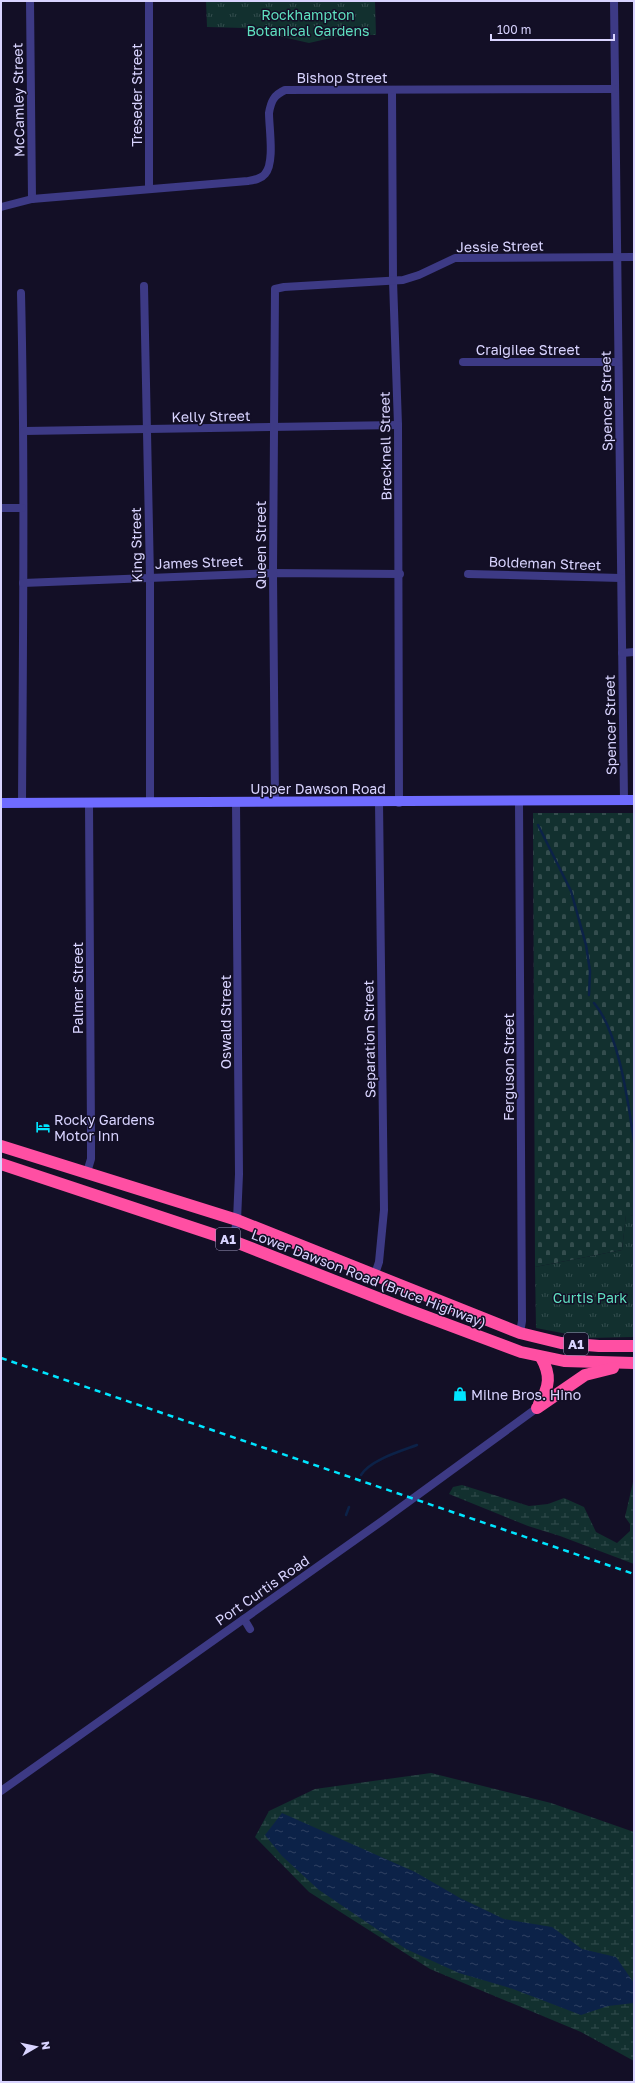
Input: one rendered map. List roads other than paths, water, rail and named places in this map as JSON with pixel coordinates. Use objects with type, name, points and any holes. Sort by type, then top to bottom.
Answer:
[{"type":"highway","name":"Lower Dawson Road (Bruce Highway)","points":[[1,1146],[237,1220],[520,1333]]},
{"type":"highway","name":"Lower Dawson Road (Bruce Highway)","points":[[1,1164],[233,1241],[406,1310],[521,1352],[540,1357]]},
{"type":"highway","name":"A1","points":[[520,1333],[561,1343],[599,1346],[634,1346]]},
{"type":"highway","name":"A1","points":[[540,1357],[571,1361],[634,1364]]},
{"type":"highway","points":[[537,1408],[547,1391],[548,1384],[547,1369],[540,1357]]},
{"type":"highway","points":[[537,1408],[585,1375],[598,1370],[634,1364]]},
{"type":"street","name":"McCamley Street","points":[[30,1],[32,199]]},
{"type":"street","name":"Treseder Street","points":[[149,1],[149,188]]},
{"type":"street","name":"Spencer Street","points":[[614,1],[622,653],[629,801]]},
{"type":"street","name":"Bishop Street","points":[[1,207],[32,199],[149,188],[248,181],[262,178],[268,170],[270,161],[270,105],[276,95],[285,90],[615,89]]},
{"type":"street","name":"Brecknell Street","points":[[392,90],[393,281],[398,425],[400,574],[399,802]]},
{"type":"street","name":"Jessie Street","points":[[275,289],[284,286],[393,281],[419,276],[455,258],[634,257]]},
{"type":"street","name":"King Street","points":[[144,286],[150,577],[150,803]]},
{"type":"street","name":"Queen Street","points":[[275,289],[273,572],[275,802]]},
{"type":"street","points":[[21,293],[24,431],[22,508],[22,803]]},
{"type":"street","name":"Craigilee Street","points":[[463,362],[618,362]]},
{"type":"street","name":"Kelly Street","points":[[24,431],[398,425]]},
{"type":"street","points":[[1,508],[22,508]]},
{"type":"street","name":"James Street","points":[[23,583],[273,572],[400,574]]},
{"type":"street","name":"Boldeman Street","points":[[468,574],[621,578]]},
{"type":"street","points":[[622,653],[634,652]]},
{"type":"street","name":"Upper Dawson Road","points":[[1,803],[629,801]]},
{"type":"street","name":"Oswald Street","points":[[233,1241],[237,1220],[239,1174],[236,802]]},
{"type":"street","name":"Separation Street","points":[[375,1274],[379,1262],[384,1210],[379,802]]},
{"type":"street","name":"Ferguson Street","points":[[519,802],[522,1306],[520,1333]]},
{"type":"street","name":"Palmer Street","points":[[87,1172],[91,1159],[89,803]]},
{"type":"street","name":"Port Curtis Road","points":[[1,1791],[244,1619],[537,1408]]},
{"type":"street","points":[[244,1619],[250,1629]]},
{"type":"water","points":[[282,1813],[415,1872],[460,1898],[504,1919],[552,1927],[582,1949],[616,1957],[634,1983],[634,2003],[608,2006],[581,2015],[513,1989],[459,1973],[406,1949],[319,1890],[282,1856],[265,1835]]},
{"type":"waterway","points":[[538,825],[571,891],[586,945],[590,971],[589,995]]},
{"type":"waterway","points":[[594,1003],[603,1016],[616,1049],[625,1088],[634,1141]]},
{"type":"waterway","points":[[361,1475],[378,1460],[417,1445]]},
{"type":"waterway","points":[[346,1515],[349,1507]]},
{"type":"railway","points":[[1,1358],[634,1574]]},
{"type":"place","name":"Rocky Gardens Motor Inn","points":[[43,1127]]},
{"type":"place","name":"Milne Bros. Hino","points":[[460,1394]]},
{"type":"park label","name":"Rockhampton Botanical Gardens","points":[[308,22]]},
{"type":"park label","name":"Curtis Park","points":[[590,1297]]}]
